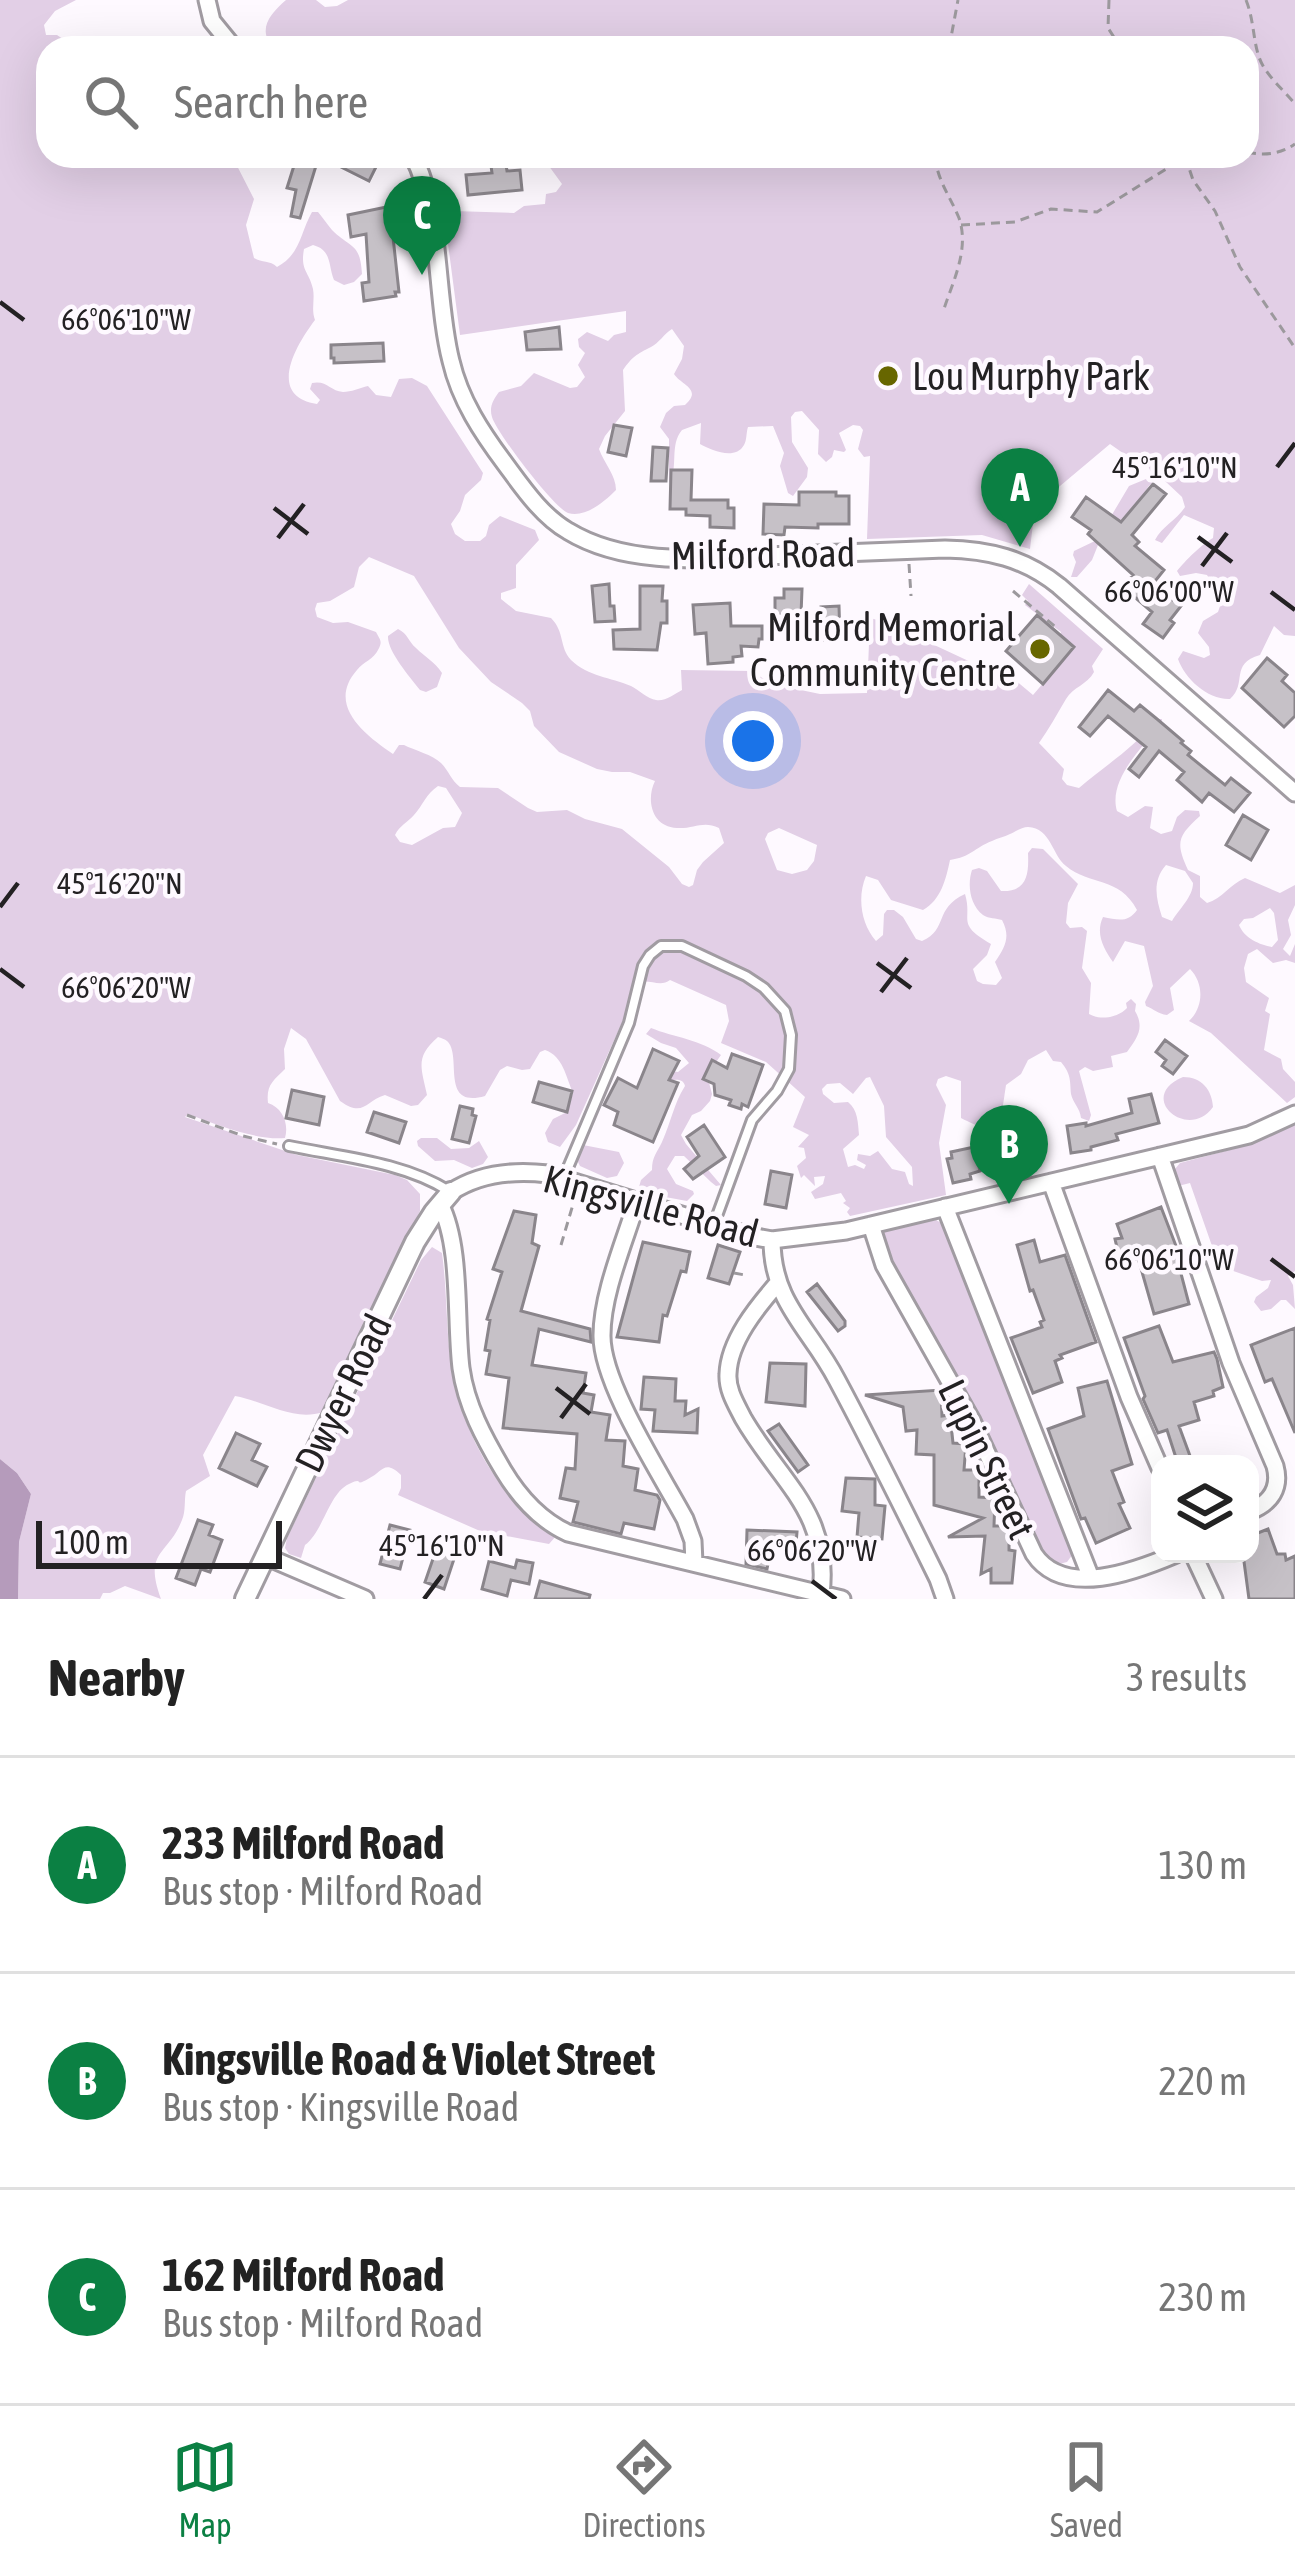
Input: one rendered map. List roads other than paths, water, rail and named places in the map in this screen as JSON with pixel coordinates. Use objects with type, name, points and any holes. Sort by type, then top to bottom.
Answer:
[{"type":"street","points":[[207,0],[212,21],[224,36]]},
{"type":"street","name":"Milford Road","points":[[417,168],[428,197],[447,344],[460,389],[494,450],[560,526],[601,546],[657,556],[908,550],[1007,556],[1034,568],[1086,609],[1295,793]]},
{"type":"street","name":"Kingsville Road","points":[[446,1198],[472,1180],[533,1172],[772,1240],[871,1225],[1249,1135],[1295,1114]]},
{"type":"street","points":[[1160,1156],[1225,1346],[1275,1466],[1273,1495],[1259,1507]]},
{"type":"street","points":[[1051,1182],[1154,1455]]},
{"type":"street","points":[[446,1198],[466,1390],[486,1441],[508,1478],[541,1515],[568,1533],[842,1599]]},
{"type":"street","name":"Dwyer Road","points":[[245,1599],[408,1256],[446,1198]]},
{"type":"street","points":[[637,1201],[604,1311],[603,1351],[613,1384],[686,1519],[694,1564]]},
{"type":"street","points":[[945,1207],[1091,1578],[1151,1562]]},
{"type":"street","name":"Lupin Street","points":[[871,1225],[884,1264],[962,1403],[1037,1560],[1060,1577],[1091,1578]]},
{"type":"street","points":[[772,1240],[777,1284],[836,1377],[945,1599]]},
{"type":"street","points":[[777,1284],[753,1314],[732,1353],[728,1383],[748,1425],[816,1530],[824,1561],[821,1594]]},
{"type":"street","points":[[265,1556],[365,1599]]},
{"type":"street","points":[[1197,1563],[1214,1599]]},
{"type":"lane","points":[[572,1180],[629,1024],[646,960],[661,946],[682,946],[764,988],[785,1011],[791,1035],[789,1069],[748,1127],[713,1226]]},
{"type":"lane","points":[[290,1146],[426,1178],[446,1198]]},
{"type":"place","name":"162 Milford Road","points":[[422,275]]},
{"type":"place","name":"Lou Murphy Park","points":[[888,376]]},
{"type":"place","name":"233 Milford Road","points":[[1020,547]]},
{"type":"place","name":"Milford Memorial Community Centre","points":[[1040,649]]},
{"type":"place","name":"Kingsville Road & Violet Street","points":[[1009,1204]]}]
